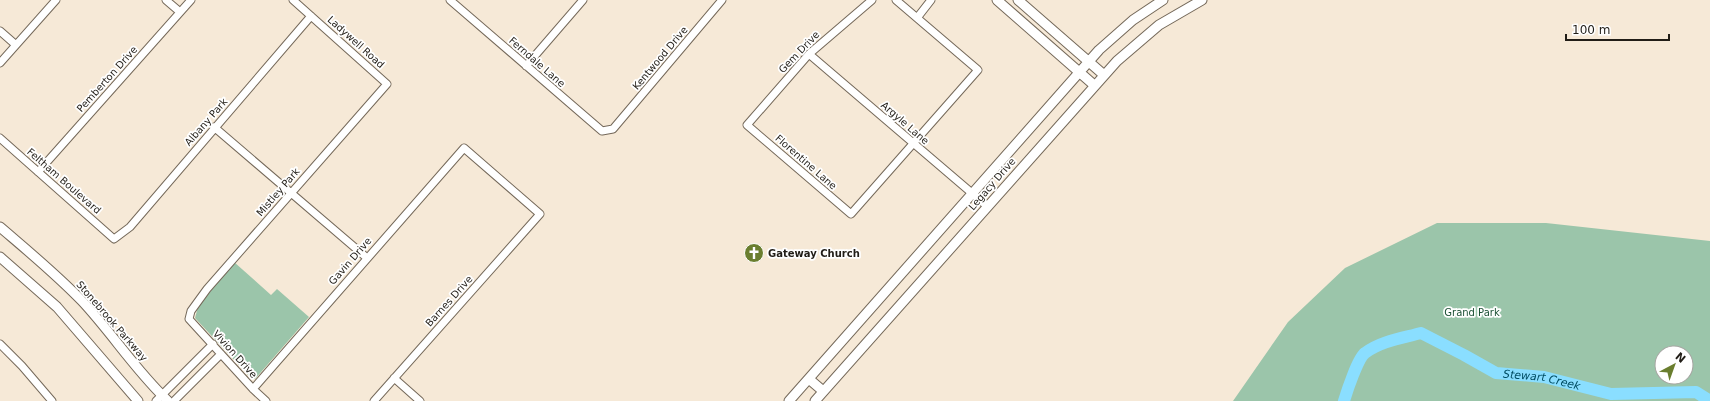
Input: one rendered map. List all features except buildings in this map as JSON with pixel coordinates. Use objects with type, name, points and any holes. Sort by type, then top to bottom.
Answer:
[{"type":"main road","points":[[997,0],[1094,85]]},
{"type":"main road","points":[[1018,0],[1104,75]]},
{"type":"main road","name":"Legacy Drive","points":[[789,401],[1089,62],[1124,28],[1163,0]]},
{"type":"main road","name":"Legacy Drive","points":[[815,401],[1116,61],[1159,25],[1202,0]]},
{"type":"main road","name":"Stonebrook Parkway","points":[[0,227],[60,279],[82,302],[162,399]]},
{"type":"main road","points":[[0,257],[57,307],[138,401]]},
{"type":"main road","points":[[809,379],[823,391]]},
{"type":"street","points":[[0,64],[56,0]]},
{"type":"street","points":[[166,0],[180,12]]},
{"type":"street","name":"Pemberton Drive","points":[[38,172],[191,0]]},
{"type":"street","name":"Ladywell Road","points":[[293,0],[387,84]]},
{"type":"street","name":"Ferndale Lane","points":[[450,0],[602,131],[613,129]]},
{"type":"street","points":[[526,66],[583,0]]},
{"type":"street","name":"Kentwood Drive","points":[[613,129],[722,0]]},
{"type":"street","name":"Gem Drive","points":[[747,125],[810,54],[872,0]]},
{"type":"street","points":[[896,0],[978,70],[913,143]]},
{"type":"street","points":[[917,18],[931,0]]},
{"type":"street","name":"Albany Park","points":[[114,239],[130,227],[214,127],[312,16]]},
{"type":"street","points":[[0,31],[16,45]]},
{"type":"street","name":"Argyle Lane","points":[[810,54],[987,206]]},
{"type":"street","name":"Mistley Park","points":[[189,319],[191,311],[207,289],[387,84]]},
{"type":"street","name":"Florentine Lane","points":[[747,125],[851,214],[913,143]]},
{"type":"street","points":[[214,127],[367,258]]},
{"type":"street","name":"Feltham Boulevard","points":[[0,138],[114,239]]},
{"type":"street","name":"Gavin Drive","points":[[253,388],[464,148],[540,214]]},
{"type":"street","name":"Barnes Drive","points":[[374,401],[540,214]]},
{"type":"street","name":"Vivion Drive","points":[[189,319],[266,401]]},
{"type":"street","points":[[0,344],[22,366],[52,401]]},
{"type":"street","points":[[162,399],[213,344]]},
{"type":"street","points":[[174,401],[221,354]]},
{"type":"street","points":[[394,378],[420,401]]},
{"type":"green space","name":"Grand Park","points":[[1437,223],[1546,223],[1710,241],[1710,401],[1233,401],[1288,322],[1345,268]]},
{"type":"green space","points":[[234,262],[271,295],[277,289],[309,317],[255,379],[250,377],[195,318],[198,307]]},
{"type":"waterway","name":"Stewart Creek","points":[[1344,401],[1356,368],[1365,353],[1385,343],[1421,333],[1496,373],[1544,377],[1611,394],[1696,392],[1710,401]]},
{"type":"place","name":"Gateway Church","points":[[754,253]]}]
